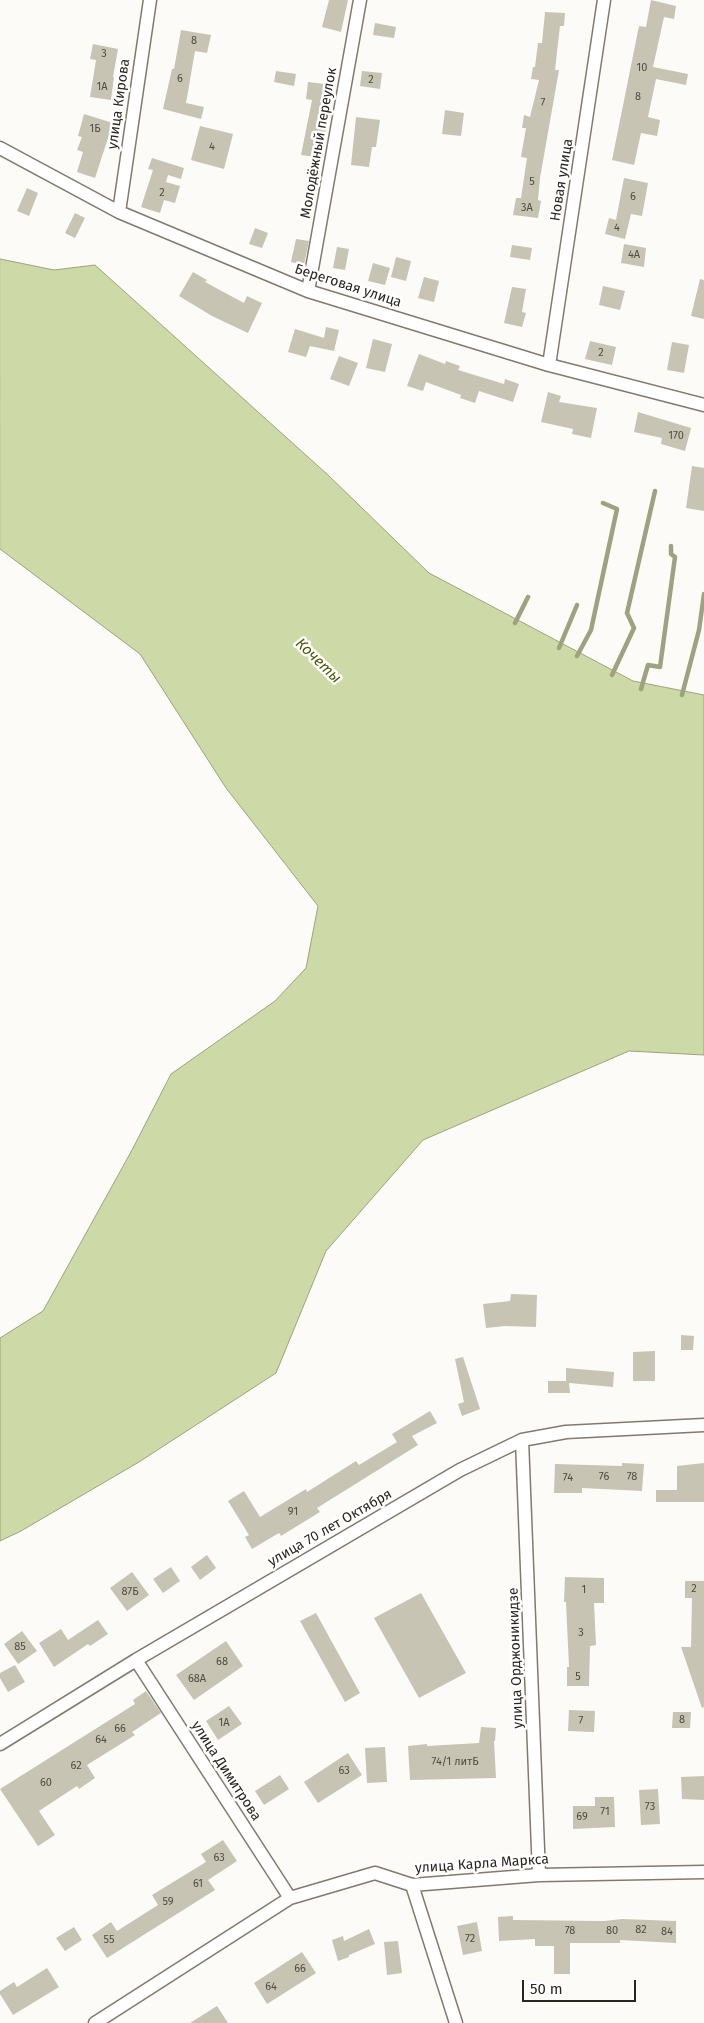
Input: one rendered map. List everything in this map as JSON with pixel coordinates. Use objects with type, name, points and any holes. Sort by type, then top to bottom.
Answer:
[{"type":"street","name":"улица Кирова","points":[[119,212],[150,0]]},
{"type":"street","name":"Молодёжный переулок","points":[[308,291],[360,0]]},
{"type":"street","name":"Новая улица","points":[[549,365],[604,0]]},
{"type":"street","name":"Береговая улица","points":[[0,148],[119,212],[308,291],[549,365],[704,405]]},
{"type":"street","name":"улица 70 лет Октября","points":[[0,1744],[136,1660],[460,1470],[522,1440],[566,1432],[704,1425]]},
{"type":"street","name":"улица Орджоникидзе","points":[[522,1440],[539,1875]]},
{"type":"street","name":"улица Димитрова","points":[[136,1660],[290,1898]]},
{"type":"street","name":"улица Карла Маркса","points":[[95,2023],[290,1898],[375,1873],[412,1885],[539,1875],[704,1872]]},
{"type":"street","points":[[412,1885],[456,2023]]},
{"type":"water","name":"Кочеты","points":[[0,259],[54,270],[95,265],[328,475],[429,573],[633,681],[704,695],[704,1055],[629,1051],[423,1140],[326,1251],[276,1373],[139,1462],[21,1531],[0,1541],[0,1338],[43,1311],[132,1150],[171,1074],[275,1001],[306,968],[318,906],[226,788],[140,654],[0,549]]},
{"type":"building","points":[[329,0],[348,0],[341,32],[322,27]]},
{"type":"building","points":[[651,0],[676,6],[674,19],[664,17],[653,67],[688,74],[686,85],[656,79],[648,117],[660,120],[657,136],[641,133],[634,165],[612,160],[639,26],[646,27]]},
{"type":"building","points":[[545,12],[565,13],[564,26],[560,26],[555,70],[559,70],[540,178],[538,200],[541,201],[538,218],[513,215],[516,198],[521,198],[527,158],[521,157],[526,128],[522,128],[524,115],[530,117],[539,80],[531,79],[533,67],[535,67],[538,43],[542,43]]},
{"type":"building","points":[[375,23],[396,27],[394,38],[373,35]]},
{"type":"building","points":[[181,30],[211,35],[207,53],[195,51],[186,103],[204,107],[201,119],[163,109],[172,69],[174,69]]},
{"type":"building","points":[[93,44],[118,49],[111,100],[90,97],[96,60],[90,59]]},
{"type":"building","points":[[276,71],[296,74],[294,86],[274,82]]},
{"type":"building","points":[[362,71],[382,73],[380,89],[360,86]]},
{"type":"building","points":[[308,82],[333,85],[322,158],[301,155],[312,100],[306,99]]},
{"type":"building","points":[[445,110],[464,113],[461,136],[442,134]]},
{"type":"building","points":[[84,114],[113,123],[95,178],[77,172],[83,152],[77,150],[82,137],[78,136]]},
{"type":"building","points":[[356,117],[380,120],[376,147],[372,147],[369,167],[351,165]]},
{"type":"building","points":[[200,126],[233,134],[224,169],[191,160]]},
{"type":"building","points":[[152,158],[184,168],[181,179],[168,175],[166,182],[180,186],[175,203],[164,200],[160,213],[141,207],[153,170],[148,169]]},
{"type":"building","points":[[624,178],[648,183],[642,216],[631,214],[625,239],[605,234],[609,218],[616,220]]},
{"type":"building","points":[[27,188],[38,193],[29,216],[17,211]]},
{"type":"building","points":[[75,213],[85,218],[75,238],[65,233]]},
{"type":"building","points":[[255,228],[268,233],[262,248],[249,244]]},
{"type":"building","points":[[296,239],[309,241],[304,265],[291,262]]},
{"type":"building","points":[[624,244],[646,248],[644,267],[621,263]]},
{"type":"building","points":[[512,245],[532,248],[530,260],[510,257]]},
{"type":"building","points":[[337,247],[349,249],[345,270],[333,268]]},
{"type":"building","points":[[396,257],[411,261],[406,281],[391,277]]},
{"type":"building","points":[[373,263],[390,268],[385,285],[368,281]]},
{"type":"building","points":[[193,272],[207,280],[205,282],[244,303],[247,296],[262,303],[248,333],[212,316],[179,296]]},
{"type":"building","points":[[424,277],[439,281],[434,302],[418,298]]},
{"type":"building","points":[[700,279],[704,280],[704,319],[691,316]]},
{"type":"building","points":[[603,286],[625,291],[620,310],[599,305]]},
{"type":"building","points":[[512,287],[526,289],[522,312],[526,313],[522,327],[504,323]]},
{"type":"building","points":[[326,327],[339,330],[334,351],[310,346],[306,357],[288,352],[295,329],[324,338]]},
{"type":"building","points":[[373,339],[392,344],[385,372],[366,368]]},
{"type":"building","points":[[590,341],[616,347],[612,365],[585,359]]},
{"type":"building","points":[[672,342],[689,345],[684,373],[667,370]]},
{"type":"building","points":[[419,354],[445,364],[446,361],[460,366],[458,370],[504,384],[505,379],[519,384],[513,402],[479,391],[475,403],[460,398],[461,395],[426,382],[423,391],[407,386]]},
{"type":"building","points":[[339,356],[358,363],[349,386],[330,379]]},
{"type":"building","points":[[548,392],[561,396],[559,402],[597,408],[591,438],[572,434],[573,429],[541,422]]},
{"type":"building","points":[[638,412],[691,428],[685,451],[661,444],[662,438],[634,432]]},
{"type":"building","points":[[692,466],[704,468],[704,511],[686,508]]},
{"type":"building","points":[[511,1294],[537,1295],[536,1327],[505,1326],[486,1328],[483,1304],[510,1301]]},
{"type":"building","points":[[681,1335],[694,1336],[693,1350],[681,1350]]},
{"type":"building","points":[[655,1351],[655,1381],[633,1381],[633,1352]]},
{"type":"building","points":[[463,1357],[480,1409],[462,1416],[458,1404],[464,1402],[455,1359]]},
{"type":"building","points":[[566,1368],[614,1372],[613,1387],[569,1383],[570,1393],[548,1393],[548,1381],[566,1381]]},
{"type":"building","points":[[430,1411],[437,1423],[412,1436],[418,1445],[317,1508],[320,1512],[281,1536],[279,1533],[252,1549],[245,1537],[249,1535],[228,1501],[244,1491],[260,1517],[306,1489],[307,1492],[356,1461],[359,1465],[397,1442],[392,1434]]},
{"type":"building","points":[[622,1463],[644,1464],[642,1491],[582,1488],[582,1493],[554,1493],[555,1464],[622,1466]]},
{"type":"building","points":[[704,1463],[704,1502],[656,1502],[656,1490],[677,1490],[677,1466]]},
{"type":"building","points":[[207,1555],[216,1568],[200,1580],[191,1567]]},
{"type":"building","points":[[171,1567],[180,1581],[163,1593],[153,1579]]},
{"type":"building","points":[[132,1572],[149,1595],[127,1611],[110,1588]]},
{"type":"building","points":[[565,1577],[604,1578],[604,1603],[594,1603],[596,1645],[590,1646],[589,1686],[567,1686],[567,1667],[569,1667],[566,1602],[564,1602]]},
{"type":"building","points":[[685,1581],[704,1581],[704,1707],[702,1708],[681,1647],[691,1647],[692,1598],[685,1598]]},
{"type":"building","points":[[421,1593],[466,1673],[419,1698],[374,1618]]},
{"type":"building","points":[[316,1613],[360,1693],[345,1702],[300,1621]]},
{"type":"building","points":[[98,1620],[108,1634],[90,1646],[88,1644],[54,1667],[39,1643],[61,1629],[68,1640]]},
{"type":"building","points":[[22,1631],[37,1651],[18,1664],[4,1644]]},
{"type":"building","points":[[226,1641],[243,1666],[194,1700],[176,1675]]},
{"type":"building","points":[[15,1665],[25,1682],[8,1692],[0,1678],[0,1673]]},
{"type":"building","points":[[146,1691],[161,1713],[132,1732],[135,1735],[87,1765],[95,1778],[79,1789],[77,1786],[39,1811],[55,1835],[38,1846],[0,1789],[135,1704],[133,1700]]},
{"type":"building","points":[[229,1706],[242,1724],[218,1740],[206,1721]]},
{"type":"building","points":[[569,1710],[595,1711],[594,1732],[568,1731]]},
{"type":"building","points":[[673,1712],[691,1712],[690,1728],[672,1728]]},
{"type":"building","points":[[481,1727],[496,1728],[494,1741],[496,1778],[410,1780],[408,1746],[479,1743]]},
{"type":"building","points":[[385,1747],[387,1782],[367,1783],[365,1748]]},
{"type":"building","points":[[348,1753],[362,1775],[318,1803],[304,1782]]},
{"type":"building","points":[[280,1775],[289,1789],[264,1805],[255,1791]]},
{"type":"building","points":[[704,1776],[704,1800],[682,1799],[681,1777]]},
{"type":"building","points":[[658,1789],[660,1824],[641,1825],[639,1790]]},
{"type":"building","points":[[595,1797],[614,1797],[615,1827],[573,1829],[573,1806],[595,1806]]},
{"type":"building","points":[[223,1840],[237,1861],[208,1880],[215,1890],[107,1958],[92,1935],[111,1922],[117,1931],[158,1905],[152,1895],[206,1862],[201,1854]]},
{"type":"building","points":[[513,1916],[513,1920],[604,1921],[622,1919],[676,1921],[676,1943],[620,1940],[620,1943],[570,1943],[570,1974],[554,1974],[554,1946],[535,1946],[535,1939],[499,1941],[498,1917]]},
{"type":"building","points":[[477,1922],[482,1951],[463,1955],[457,1926]]},
{"type":"building","points":[[74,1927],[82,1940],[65,1951],[56,1938]]},
{"type":"building","points":[[369,1929],[375,1944],[338,1961],[332,1940],[343,1936],[344,1941]]},
{"type":"building","points":[[398,1941],[402,1973],[387,1975],[384,1942]]},
{"type":"building","points":[[302,1952],[316,1973],[267,2004],[254,1983]]},
{"type":"building","points":[[47,1968],[59,1987],[13,2015],[0,1991],[14,1982],[17,1987]]},
{"type":"building","points":[[217,2006],[228,2023],[190,2023]]},
{"type":"waterway","points":[[612,675],[634,628],[627,613],[655,491]]},
{"type":"waterway","points":[[577,656],[591,630],[617,509],[603,503]]},
{"type":"waterway","points":[[641,689],[648,665],[660,667],[675,557],[671,554],[671,546]]},
{"type":"waterway","points":[[682,695],[699,630],[704,594]]},
{"type":"waterway","points":[[515,623],[528,597]]},
{"type":"waterway","points":[[559,648],[577,605]]}]
